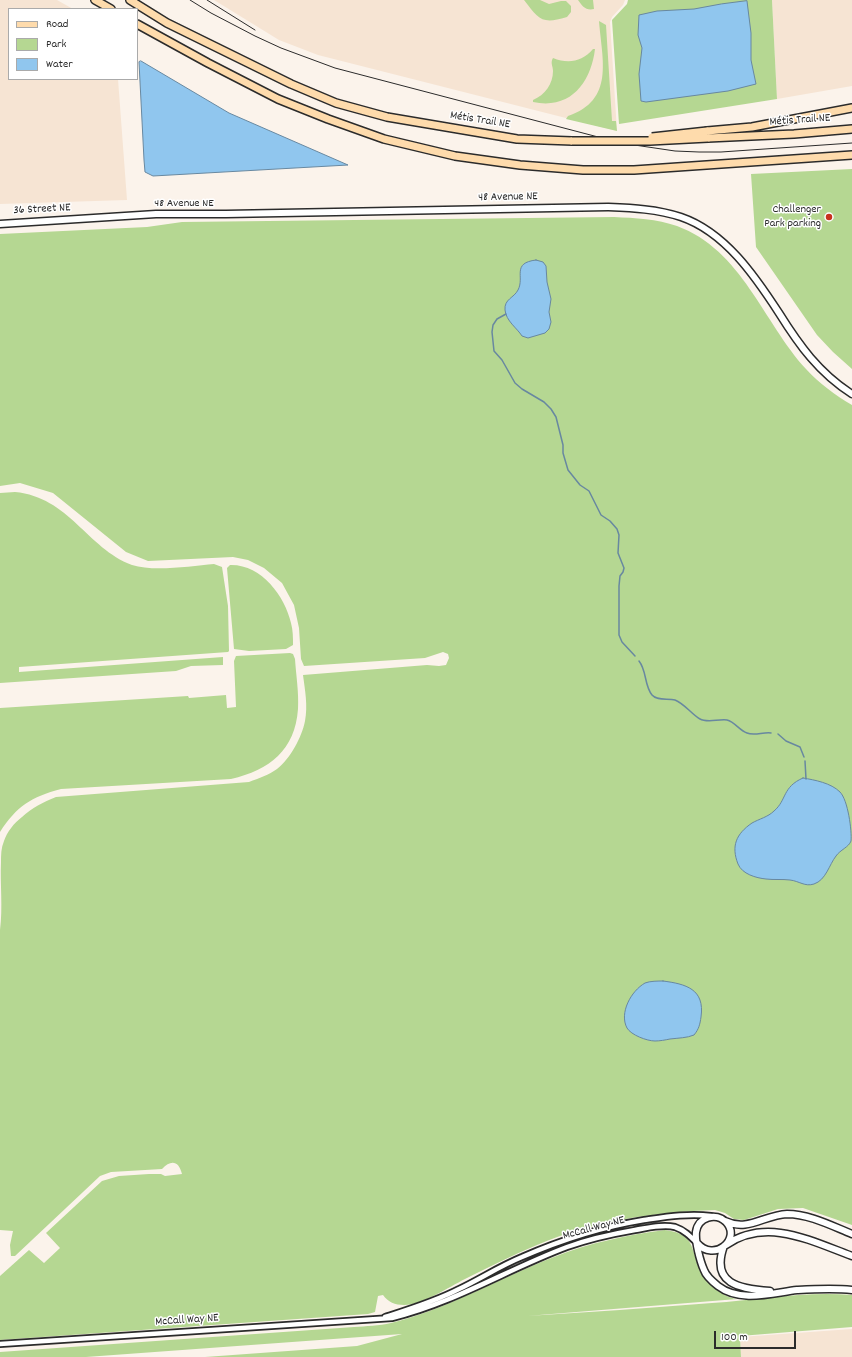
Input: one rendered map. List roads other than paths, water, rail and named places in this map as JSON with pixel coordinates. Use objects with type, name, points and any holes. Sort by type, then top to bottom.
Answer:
[{"type":"main road","points":[[95,0],[109,8]]},
{"type":"main road","name":"Métis Trail NE","points":[[130,0],[174,26],[291,84],[336,103],[387,117],[517,138],[572,141],[637,142],[707,134],[794,134],[852,129]]},
{"type":"main road","points":[[138,25],[278,99],[384,139],[455,156],[520,165],[583,170],[634,170],[852,155]]},
{"type":"main road","points":[[707,134],[852,108]]},
{"type":"street","name":"48 Avenue NE","points":[[84,219],[156,214],[608,207],[636,208],[661,212],[681,217],[696,224],[717,238],[735,253],[754,277],[812,361],[837,384],[852,394]]},
{"type":"street","name":"36 Street NE","points":[[0,224],[84,219]]},
{"type":"street","points":[[852,1234],[799,1215],[778,1215],[744,1225],[734,1224],[714,1216],[703,1220],[698,1225],[696,1230],[697,1243],[704,1272],[711,1280],[725,1291],[747,1296],[825,1289],[852,1290]]},
{"type":"street","name":"McCall Way NE","points":[[376,1319],[432,1301],[458,1290],[520,1258],[573,1237],[597,1230],[650,1219],[685,1216],[714,1216]]},
{"type":"street","points":[[722,1219],[727,1224],[730,1231],[728,1242],[721,1255],[721,1268],[727,1279],[737,1286],[752,1290],[795,1291]]},
{"type":"street","name":"McCall Way NE","points":[[0,1344],[392,1318],[427,1307],[466,1292],[544,1256],[593,1239],[642,1229],[670,1227],[684,1232],[697,1243]]},
{"type":"street","points":[[697,1243],[700,1246],[710,1250],[719,1250],[744,1236],[773,1232],[800,1236],[852,1256]]},
{"type":"water","points":[[747,1],[751,33],[751,60],[756,84],[728,91],[646,102],[641,101],[639,74],[642,48],[638,35],[639,15],[657,11],[694,9]]},
{"type":"water","points":[[141,61],[229,113],[348,165],[153,176],[145,172],[139,62]]},
{"type":"water","points":[[536,260],[543,262],[546,266],[547,282],[551,299],[549,312],[551,322],[549,329],[545,333],[528,338],[522,336],[507,318],[505,306],[518,290],[520,285],[521,267],[528,262]]},
{"type":"water","points":[[803,778],[828,784],[840,792],[843,796],[849,816],[851,836],[850,843],[836,856],[822,879],[811,885],[790,880],[762,878],[746,873],[738,864],[736,858],[735,846],[739,836],[752,823],[772,813],[778,807],[791,785]]},
{"type":"water","points":[[652,981],[663,981],[686,986],[697,994],[700,1000],[701,1017],[699,1026],[694,1035],[682,1038],[652,1041],[636,1035],[627,1028],[624,1016],[625,1009],[635,991],[645,983]]},
{"type":"waterway","points":[[506,314],[497,319],[493,325],[492,332],[494,351],[502,360],[515,383],[544,402],[551,409],[556,417],[568,470],[580,485],[589,491],[601,515],[610,521],[617,529],[619,535],[618,553],[624,568],[620,576],[619,586],[619,635],[622,642],[635,656]]},
{"type":"waterway","points":[[639,661],[642,665],[649,691],[654,697],[675,700],[703,720],[727,720],[732,722],[744,732],[750,734],[771,733]]},
{"type":"waterway","points":[[778,734],[786,741],[800,747],[804,757]]},
{"type":"waterway","points":[[805,761],[806,779]]},
{"type":"tram line","points":[[190,0],[255,36],[281,48],[335,68],[621,143],[675,151],[699,152],[721,152],[852,143]]},
{"type":"tram line","points":[[207,0],[255,30]]},
{"type":"place","name":"Challenger Park parking","points":[[829,217]]}]
